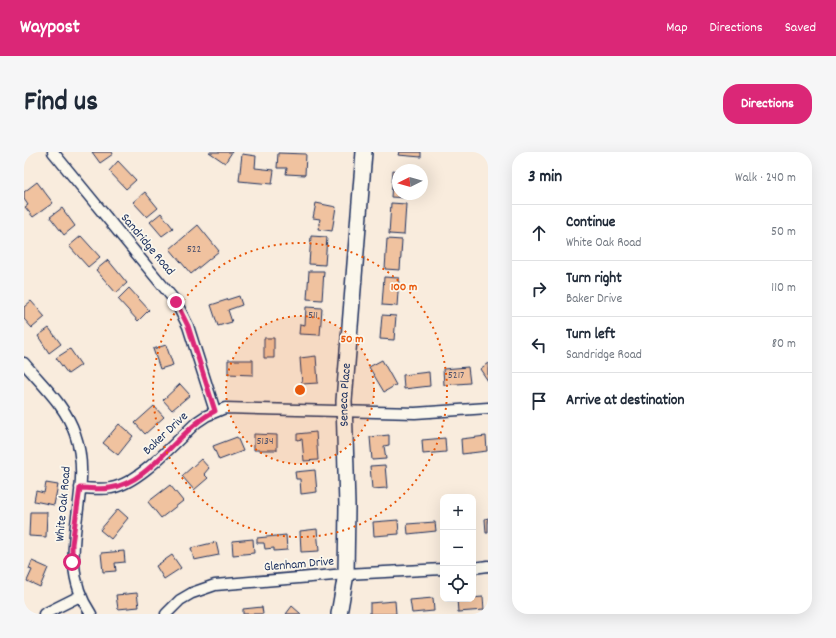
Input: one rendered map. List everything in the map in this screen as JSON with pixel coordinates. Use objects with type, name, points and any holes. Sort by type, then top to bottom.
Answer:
[{"type":"street","name":"Sandridge Road","points":[[53,152],[176,302],[188,326],[215,411]]},
{"type":"street","name":"Seneca Place","points":[[339,614],[346,574],[347,479],[344,411],[364,152]]},
{"type":"street","name":"White Oak Road","points":[[24,363],[60,405],[72,427],[80,451],[80,488],[72,544],[72,562],[80,596],[91,614]]},
{"type":"street","name":"Baker Drive","points":[[80,488],[110,488],[125,484],[143,472],[197,422],[215,411],[236,407],[415,413],[488,408]]},
{"type":"street","points":[[476,568],[488,566]]},
{"type":"street","name":"Glenham Drive","points":[[166,614],[180,600],[192,593],[215,585],[346,574],[440,569]]},
{"type":"street","points":[[44,614],[80,596]]},
{"type":"building","points":[[92,152],[112,152],[113,154],[100,163]]},
{"type":"building","points":[[209,152],[232,152],[225,163]]},
{"type":"building","points":[[399,152],[421,152],[421,157],[398,155]]},
{"type":"building","points":[[278,153],[306,154],[305,175],[286,174],[287,168],[277,168]]},
{"type":"building","points":[[242,154],[256,156],[255,168],[274,170],[272,184],[239,181]]},
{"type":"building","points":[[118,161],[136,180],[126,189],[109,171]]},
{"type":"building","points":[[37,182],[53,203],[33,217],[25,207],[28,205],[24,199],[24,192]]},
{"type":"building","points":[[145,192],[158,208],[147,217],[133,202]]},
{"type":"building","points":[[316,203],[336,207],[332,231],[318,229],[320,219],[313,218]]},
{"type":"building","points":[[391,203],[406,204],[404,235],[389,234]]},
{"type":"building","points":[[62,208],[75,226],[64,235],[50,217]]},
{"type":"building","points":[[161,213],[173,228],[162,236],[150,222]]},
{"type":"building","points":[[198,225],[219,251],[191,274],[170,249]]},
{"type":"building","points":[[81,236],[100,257],[88,267],[69,246]]},
{"type":"building","points":[[311,236],[327,237],[325,265],[309,264]]},
{"type":"building","points":[[387,239],[402,240],[400,270],[385,269]]},
{"type":"building","points":[[108,260],[127,283],[116,293],[96,270]]},
{"type":"building","points":[[309,271],[324,271],[322,300],[307,299]]},
{"type":"building","points":[[384,277],[399,278],[397,306],[382,305]]},
{"type":"building","points":[[129,288],[149,310],[138,321],[118,299]]},
{"type":"building","points":[[239,296],[242,305],[228,310],[232,322],[218,326],[211,305]]},
{"type":"building","points":[[31,301],[45,317],[32,328],[24,319],[24,307]]},
{"type":"building","points":[[306,307],[322,308],[320,335],[299,334],[300,324],[305,325]]},
{"type":"building","points":[[382,315],[396,316],[394,340],[380,339]]},
{"type":"building","points":[[49,328],[61,344],[49,353],[38,336]]},
{"type":"building","points":[[264,338],[274,338],[274,358],[264,358]]},
{"type":"building","points":[[166,345],[173,365],[160,369],[153,349]]},
{"type":"building","points":[[70,349],[81,365],[68,374],[56,358]]},
{"type":"building","points":[[316,356],[318,383],[302,384],[300,358]]},
{"type":"building","points":[[228,360],[253,360],[253,375],[228,374]]},
{"type":"building","points":[[382,360],[396,385],[384,392],[369,367]]},
{"type":"building","points":[[488,363],[488,381],[480,369]]},
{"type":"building","points":[[468,367],[470,383],[444,385],[443,369]]},
{"type":"building","points":[[429,372],[430,386],[404,389],[403,375]]},
{"type":"building","points":[[180,384],[190,395],[172,410],[163,400]]},
{"type":"building","points":[[154,406],[164,417],[145,434],[135,423]]},
{"type":"building","points":[[119,424],[133,436],[118,455],[103,443]]},
{"type":"building","points":[[316,432],[318,460],[304,461],[302,439],[297,440],[297,434]]},
{"type":"building","points":[[254,434],[277,435],[277,450],[254,450]]},
{"type":"building","points":[[389,435],[389,445],[384,446],[386,459],[372,460],[370,437]]},
{"type":"building","points":[[486,436],[487,451],[462,454],[461,439]]},
{"type":"building","points":[[237,437],[243,451],[219,460],[213,446]]},
{"type":"building","points":[[445,438],[446,452],[423,454],[422,440]]},
{"type":"building","points":[[201,459],[209,468],[204,474],[208,478],[194,490],[182,476]]},
{"type":"building","points":[[385,465],[387,488],[372,489],[370,466]]},
{"type":"building","points":[[315,470],[317,492],[301,494],[300,479],[296,479],[295,472]]},
{"type":"building","points":[[46,483],[58,485],[54,505],[34,501],[36,491],[44,493]]},
{"type":"building","points":[[170,485],[183,501],[161,518],[148,502]]},
{"type":"building","points":[[118,509],[128,518],[111,539],[100,530]]},
{"type":"building","points":[[30,512],[47,512],[46,537],[29,536]]},
{"type":"building","points":[[488,518],[488,533],[486,533],[485,519]]},
{"type":"building","points":[[398,520],[399,534],[374,536],[373,522]]},
{"type":"building","points":[[435,522],[436,531],[408,534],[407,524]]},
{"type":"building","points":[[317,529],[319,551],[301,552],[300,531]]},
{"type":"building","points":[[286,535],[287,550],[274,551],[274,548],[265,549],[264,543],[257,543],[257,538]]},
{"type":"building","points":[[253,539],[254,553],[233,555],[232,541]]},
{"type":"building","points":[[216,542],[219,555],[194,560],[191,548]]},
{"type":"building","points":[[124,551],[125,562],[115,563],[116,571],[103,572],[101,553]]},
{"type":"building","points":[[172,555],[181,568],[164,579],[156,566]]},
{"type":"building","points":[[32,561],[48,568],[40,587],[27,581],[32,570],[29,569]]},
{"type":"building","points":[[137,593],[139,607],[118,609],[116,595]]},
{"type":"building","points":[[483,597],[484,610],[458,612],[457,602],[476,602],[476,598]]},
{"type":"building","points":[[433,598],[434,611],[412,613],[410,600]]},
{"type":"building","points":[[395,601],[396,614],[370,614],[370,603]]},
{"type":"building","points":[[292,606],[301,614],[286,614]]},
{"type":"building","points":[[262,607],[263,614],[243,614],[243,609]]},
{"type":"route","points":[[72,562],[72,544],[80,488],[104,489],[125,484],[143,472],[197,422],[215,411],[188,326],[176,302]]}]
